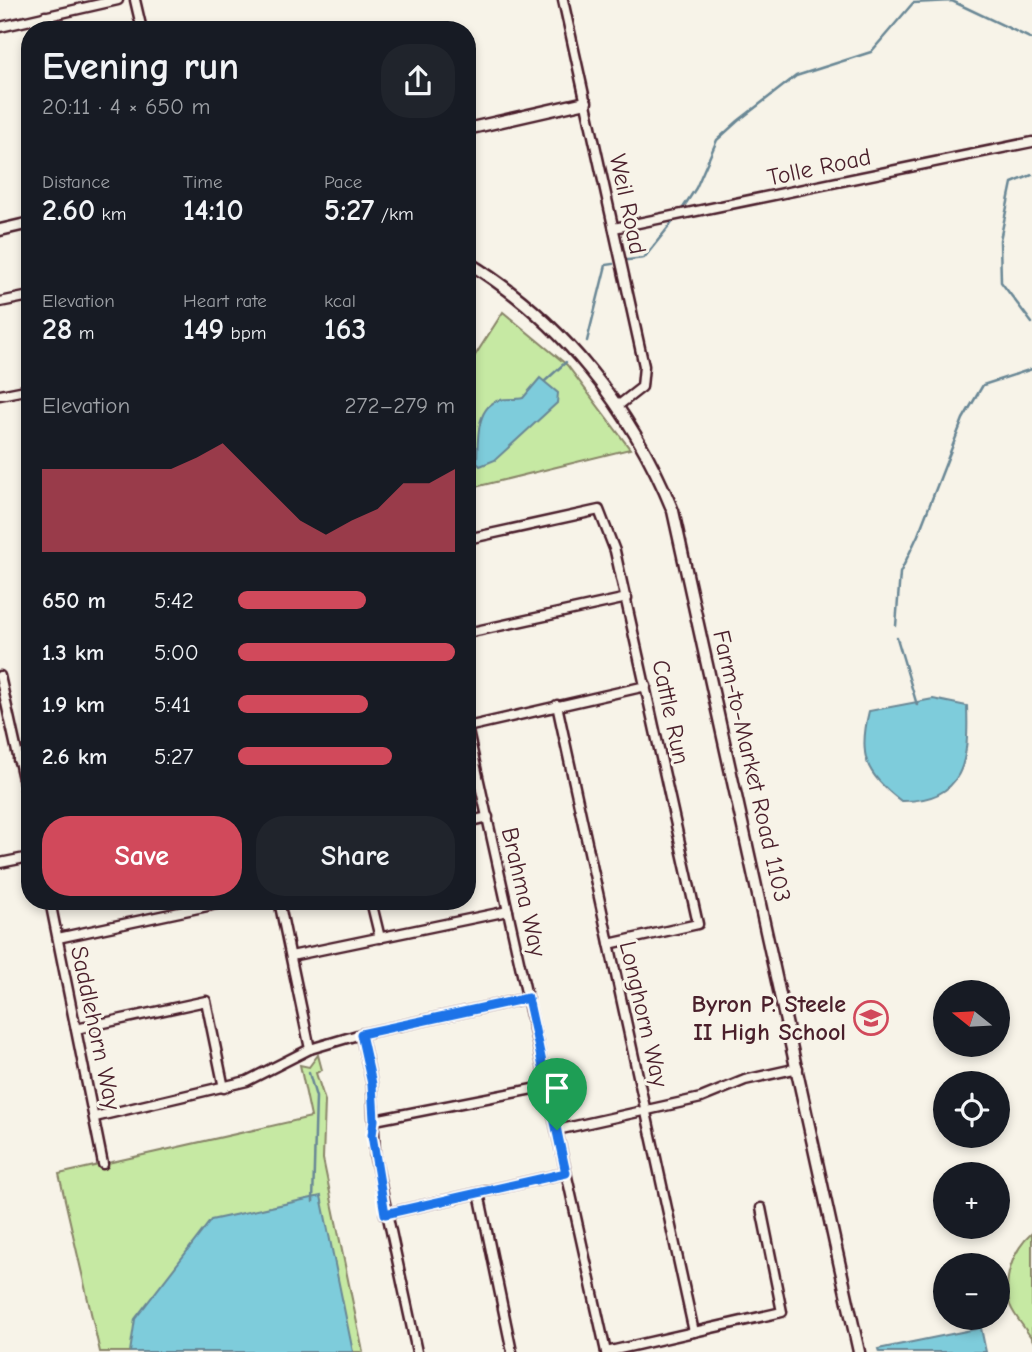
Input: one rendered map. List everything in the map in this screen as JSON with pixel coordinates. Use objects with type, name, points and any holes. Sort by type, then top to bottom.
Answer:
[{"type":"main road","points":[[476,127],[586,102]]},
{"type":"main road","points":[[0,229],[21,225]]},
{"type":"main road","name":"Farm-to-Market Road 1103","points":[[476,268],[502,284],[550,325],[619,405],[665,491],[680,533],[859,1352]]},
{"type":"street","points":[[25,21],[118,0]]},
{"type":"street","points":[[135,0],[140,21]]},
{"type":"street","name":"Weil Road","points":[[563,0],[645,377],[637,393],[619,405]]},
{"type":"street","points":[[45,16],[46,21]]},
{"type":"street","points":[[0,27],[21,22]]},
{"type":"street","name":"Tolle Road","points":[[614,228],[1032,142]]},
{"type":"street","points":[[0,302],[21,298]]},
{"type":"street","points":[[0,395],[21,393]]},
{"type":"street","name":"Cattle Run","points":[[476,537],[599,510],[615,551],[698,925],[609,944]]},
{"type":"street","points":[[476,631],[627,598]]},
{"type":"street","points":[[0,676],[21,772]]},
{"type":"street","points":[[476,725],[646,686]]},
{"type":"street","name":"Longhorn Way","points":[[557,705],[694,1332]]},
{"type":"street","name":"Brahma Way","points":[[476,766],[606,1352]]},
{"type":"street","points":[[476,820],[488,817]]},
{"type":"street","points":[[0,863],[21,859]]},
{"type":"street","name":"Saddlehorn Way","points":[[52,910],[103,1164]]},
{"type":"street","points":[[58,938],[189,910]]},
{"type":"street","points":[[281,910],[310,1049]]},
{"type":"street","points":[[373,910],[380,938]]},
{"type":"street","points":[[291,956],[508,911]]},
{"type":"street","points":[[95,1117],[247,1081],[310,1049],[361,1034],[528,998]]},
{"type":"street","points":[[76,1028],[206,1001],[224,1088]]},
{"type":"street","points":[[361,1034],[372,1084],[372,1135],[385,1214],[417,1352]]},
{"type":"street","points":[[557,1130],[701,1098],[745,1080],[797,1068]]},
{"type":"street","points":[[374,1120],[548,1086]]},
{"type":"street","points":[[385,1214],[566,1173]]},
{"type":"street","points":[[479,1193],[512,1352]]},
{"type":"street","points":[[606,1352],[782,1312],[761,1208]]},
{"type":"green space","points":[[503,312],[567,365],[630,449],[476,487],[476,354]]},
{"type":"green space","points":[[318,1055],[322,1070],[316,1073],[325,1101],[323,1159],[363,1352],[100,1352],[59,1174],[311,1117],[300,1065],[309,1067]]},
{"type":"green space","points":[[1032,1233],[1032,1339],[1010,1305],[1010,1269],[1025,1240]]},
{"type":"water","points":[[540,378],[558,393],[557,403],[495,460],[480,466],[477,463],[478,435],[486,409],[500,400],[523,398]]},
{"type":"water","points":[[933,699],[967,706],[967,744],[964,760],[951,786],[939,794],[901,801],[879,782],[867,762],[864,740],[869,711]]},
{"type":"water","points":[[321,1196],[353,1352],[130,1352],[135,1319],[211,1220]]},
{"type":"water","points":[[981,1330],[986,1352],[879,1352],[878,1349]]},
{"type":"waterway","points":[[681,211],[696,188],[717,140],[738,121],[796,76],[871,52],[913,3],[952,1],[1032,39]]},
{"type":"waterway","points":[[1032,175],[1012,183],[1000,240],[1001,282],[1032,323]]},
{"type":"waterway","points":[[628,260],[644,258],[675,219]]},
{"type":"waterway","points":[[587,341],[606,265],[613,264]]},
{"type":"waterway","points":[[545,381],[566,362]]},
{"type":"waterway","points":[[896,626],[900,573],[918,535],[963,419],[983,385],[1032,369]]},
{"type":"waterway","points":[[897,638],[917,705]]},
{"type":"waterway","points":[[309,1073],[316,1097],[313,1202]]},
{"type":"place","name":"Byron P. Steele II High School","points":[[871,1018]]},
{"type":"route","points":[[528,998],[557,1130],[566,1173],[385,1214],[374,1157],[372,1084],[361,1034],[528,998]]}]
